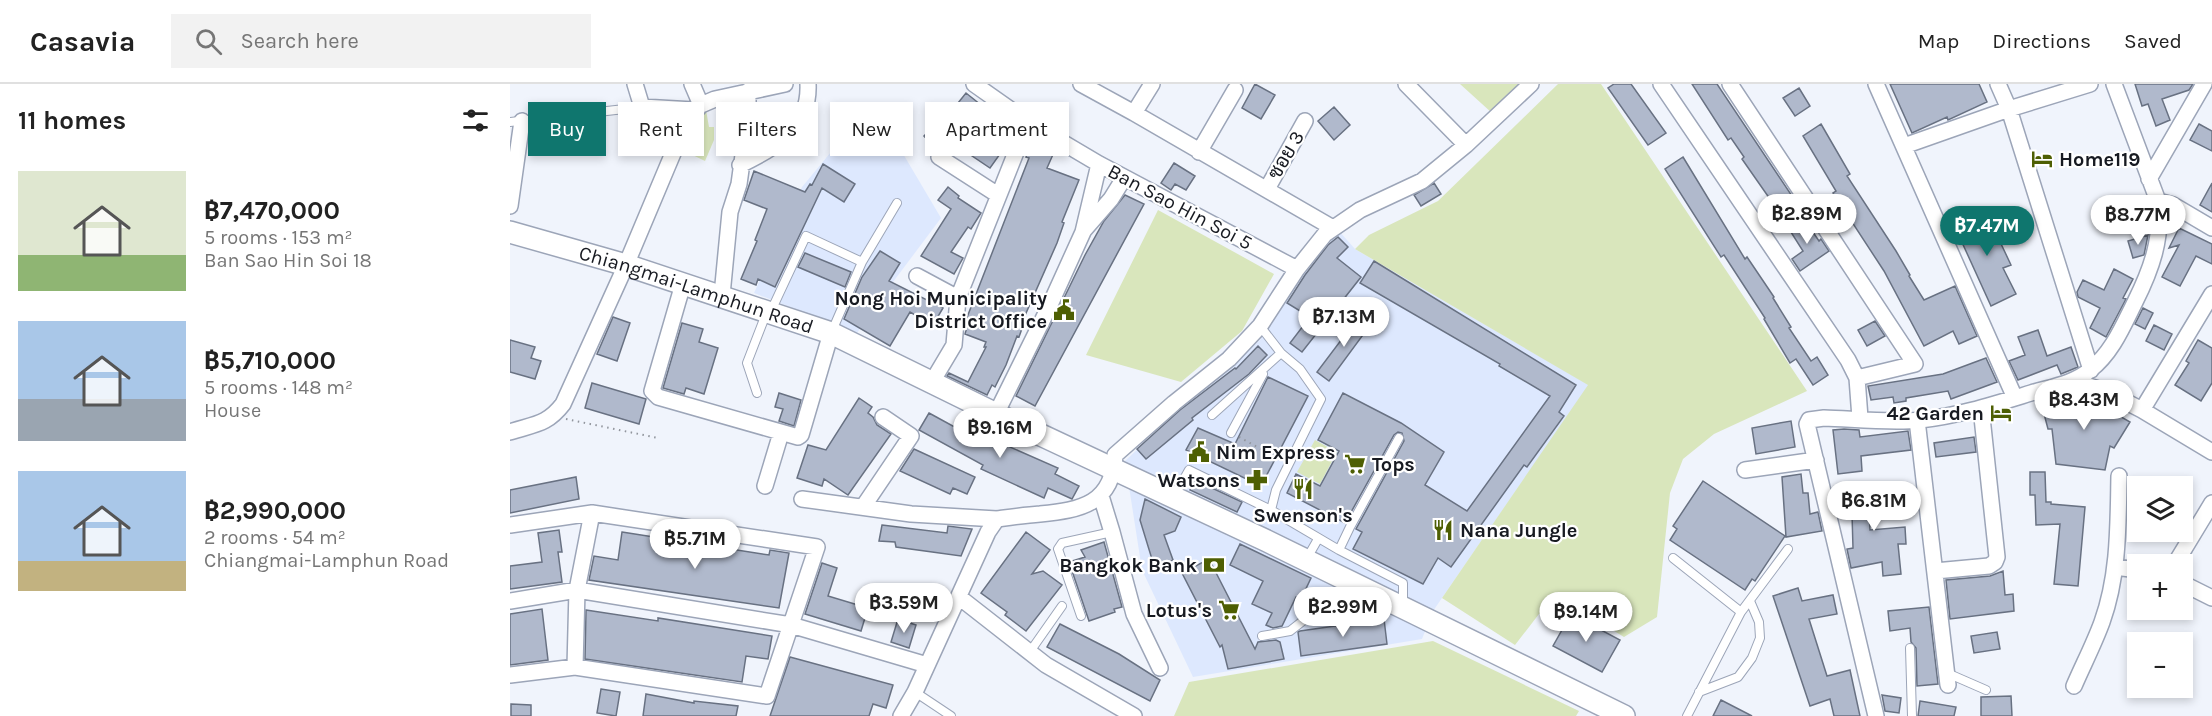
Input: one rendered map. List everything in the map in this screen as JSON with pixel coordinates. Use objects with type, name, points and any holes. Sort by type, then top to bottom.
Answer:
[{"type":"main road","name":"Chiangmai-Lamphun Road","points":[[510,232],[626,265],[769,310],[831,333],[1403,607],[1600,708],[1624,716]]},
{"type":"street","points":[[634,84],[640,102]]},
{"type":"street","points":[[692,84],[697,102]]},
{"type":"street","points":[[704,105],[748,91],[785,84]]},
{"type":"street","points":[[740,165],[771,150],[787,137],[800,121],[809,100],[808,84]]},
{"type":"street","name":"Ban Sao Hin Soi 5","points":[[974,84],[1000,102]]},
{"type":"street","points":[[1081,84],[1333,228]]},
{"type":"street","points":[[1134,113],[1152,84]]},
{"type":"street","points":[[1406,84],[1466,145]]},
{"type":"street","points":[[802,499],[911,514],[997,519],[1066,512],[1101,496],[1109,486],[1115,455],[1229,359],[1260,326],[1298,269],[1325,234],[1360,210],[1422,182],[1466,145],[1531,84]]},
{"type":"street","points":[[1661,84],[1848,360],[1857,378],[1860,418]]},
{"type":"street","points":[[1730,84],[1915,364],[1857,378]]},
{"type":"street","points":[[1876,84],[2015,398]]},
{"type":"street","points":[[1998,84],[2091,370]]},
{"type":"street","points":[[1904,146],[2008,109],[2090,84]]},
{"type":"street","points":[[1876,716],[1808,428],[1809,420],[1860,418],[1917,420],[1956,415],[2073,381],[2091,370],[2113,344],[2147,277],[2159,241],[2158,201],[2114,84]]},
{"type":"street","points":[[2149,179],[2204,84]]},
{"type":"street","points":[[1199,152],[1235,90]]},
{"type":"street","points":[[722,296],[729,220],[739,184],[748,119],[748,91]]},
{"type":"street","name":"ซอย 3","points":[[1267,189],[1305,121]]},
{"type":"street","points":[[510,206],[516,122]]},
{"type":"street","name":"Ban Sao Hin Soi 5","points":[[1069,146],[1124,178],[1298,269]]},
{"type":"street","points":[[510,432],[540,423],[553,416],[563,404],[626,265],[671,156]]},
{"type":"street","points":[[932,382],[954,345],[958,298],[1014,156]]},
{"type":"street","points":[[939,157],[998,195]]},
{"type":"street","points":[[996,414],[1083,232],[1099,164]]},
{"type":"street","points":[[1083,232],[1111,199],[1124,178]]},
{"type":"street","points":[[2158,201],[2173,205],[2212,228]]},
{"type":"street","points":[[917,276],[958,298]]},
{"type":"street","points":[[683,284],[652,392],[658,397],[798,437],[801,435],[831,333]]},
{"type":"street","points":[[2142,410],[2212,294]]},
{"type":"street","points":[[2073,381],[2105,391],[2142,410],[2212,452]]},
{"type":"street","points":[[1935,571],[1989,566],[1995,562],[1997,557],[1981,408]]},
{"type":"street","points":[[863,507],[911,436],[883,417]]},
{"type":"street","points":[[1917,420],[1947,679]]},
{"type":"street","points":[[765,486],[781,433]]},
{"type":"street","points":[[1745,470],[1816,460]]},
{"type":"street","points":[[2074,686],[2102,621],[2115,567],[2119,476]]},
{"type":"street","points":[[1101,496],[1134,614],[1160,668]]},
{"type":"street","points":[[2181,554],[2212,503]]},
{"type":"street","points":[[510,525],[592,513],[817,547],[767,696],[575,667],[510,675]]},
{"type":"street","points":[[575,667],[577,590],[592,513]]},
{"type":"street","points":[[901,716],[915,692],[988,532],[997,519]]},
{"type":"street","points":[[2115,567],[2127,569]]},
{"type":"street","points":[[2193,588],[2212,598]]},
{"type":"street","points":[[510,601],[577,590],[791,626],[927,665]]},
{"type":"street","points":[[959,597],[1029,653],[1134,716]]},
{"type":"lane","points":[[516,122],[618,110]]},
{"type":"lane","points":[[831,333],[862,262],[897,202]]},
{"type":"lane","points":[[757,393],[747,363],[769,310],[806,237],[862,262]]},
{"type":"lane","points":[[1260,326],[1281,353],[1300,369],[1321,399],[1276,490],[1271,510]]},
{"type":"lane","points":[[1212,415],[1281,353]]},
{"type":"lane","points":[[1231,433],[1266,367]]},
{"type":"lane","points":[[1340,550],[1350,527],[1399,438]]},
{"type":"lane","points":[[1175,497],[1189,470],[1271,510],[1403,583],[1403,607]]},
{"type":"lane","points":[[1081,616],[1058,549],[1062,543],[1112,532]]},
{"type":"lane","points":[[1306,561],[1318,538]]},
{"type":"lane","points":[[1687,716],[1741,612],[1788,549]]},
{"type":"lane","points":[[1673,558],[1741,612]]},
{"type":"lane","points":[[1262,636],[1290,631],[1351,583]]},
{"type":"lane","points":[[1699,692],[1738,677],[1752,658],[1760,638],[1759,622],[1750,601]]},
{"type":"lane","points":[[1029,653],[1062,606]]},
{"type":"lane","points":[[1910,648],[1912,716]]},
{"type":"lane","points":[[1947,679],[1986,690]]},
{"type":"lane","points":[[915,692],[951,716]]},
{"type":"path","points":[[553,416],[658,438]]},
{"type":"path","points":[[1231,433],[1290,464]]},
{"type":"shaded area","points":[[830,153],[830,156],[904,156],[941,218],[857,333],[754,293],[802,187]]},
{"type":"shaded area","points":[[1339,231],[1355,249],[1589,385],[1433,611],[1422,639],[1193,677],[1142,570],[1125,461],[1192,398],[1260,340],[1288,293]]},
{"type":"green space","points":[[1460,84],[1520,84],[1492,113]]},
{"type":"green space","points":[[1558,84],[1601,84],[1807,391],[1714,434],[1683,459],[1670,493],[1657,617],[1624,637],[1575,607],[1539,614],[1515,645],[1442,598],[1588,385],[1355,249],[1369,235],[1438,201]]},
{"type":"green space","points":[[706,110],[709,127],[714,127],[714,140],[705,161],[695,156],[704,156],[704,111]]},
{"type":"green space","points":[[1158,210],[1274,274],[1242,331],[1181,382],[1086,355]]},
{"type":"green space","points":[[1315,440],[1337,452],[1320,484],[1297,472]]},
{"type":"green space","points":[[1433,641],[1579,711],[1576,716],[1174,716],[1189,682]]},
{"type":"building","points":[[1255,84],[1275,95],[1261,119],[1242,108]]},
{"type":"building","points":[[1614,84],[1631,84],[1666,133],[1648,145],[1608,88]]},
{"type":"building","points":[[1692,84],[1717,84],[1796,202],[1779,212],[1742,159],[1744,157],[1731,138],[1728,140]]},
{"type":"building","points":[[1890,84],[1979,84],[1987,102],[1912,133]]},
{"type":"building","points":[[2135,84],[2193,84],[2189,90],[2162,99],[2170,120],[2156,126],[2148,104],[2142,106]]},
{"type":"building","points":[[1799,88],[1810,106],[1795,116],[1783,98]]},
{"type":"building","points":[[966,93],[977,102],[959,102]]},
{"type":"building","points":[[1334,107],[1350,125],[1334,140],[1318,121]]},
{"type":"building","points":[[1821,124],[1850,174],[1847,176],[1896,251],[1924,300],[1955,286],[1977,336],[1959,344],[1953,331],[1924,346],[1884,271],[1833,193],[1836,191],[1803,136]]},
{"type":"building","points":[[2199,124],[2212,131],[2212,151],[2190,140]]},
{"type":"building","points":[[972,156],[999,156],[990,168]]},
{"type":"building","points":[[1052,156],[1047,168],[1079,180],[1062,222],[1064,223],[1057,243],[1023,320],[1025,320],[1019,337],[1017,336],[995,387],[992,385],[987,395],[947,376],[949,373],[968,382],[986,347],[984,347],[986,342],[965,334],[966,320],[1029,158],[1026,157]]},
{"type":"building","points":[[1683,157],[1745,259],[1747,257],[1774,297],[1791,327],[1789,328],[1811,361],[1817,357],[1828,375],[1813,385],[1796,359],[1790,363],[1765,318],[1724,255],[1721,257],[1665,169]]},
{"type":"building","points":[[1174,163],[1195,176],[1186,190],[1175,184],[1171,190],[1161,183]]},
{"type":"building","points":[[823,164],[855,184],[844,202],[822,188],[775,287],[758,279],[756,285],[741,279],[767,209],[744,200],[754,171],[805,192],[810,184],[812,185]]},
{"type":"building","points":[[1434,183],[1441,194],[1421,206],[1414,195]]},
{"type":"building","points":[[2212,183],[2212,212],[2200,205]]},
{"type":"building","points":[[948,187],[959,196],[958,198],[981,213],[971,229],[968,227],[951,252],[963,258],[954,274],[921,256],[951,209],[938,200]]},
{"type":"building","points":[[1125,195],[1144,204],[1035,406],[1016,396],[1085,255],[1104,221]]},
{"type":"building","points":[[1986,212],[2011,265],[2003,268],[2016,294],[1991,306],[1955,227]]},
{"type":"building","points":[[1804,219],[1829,251],[1800,271],[1792,259],[1803,251],[1789,229]]},
{"type":"building","points":[[2179,228],[2212,244],[2212,264],[2196,256],[2180,286],[2162,277],[2179,245],[2169,248]]},
{"type":"building","points":[[2148,235],[2144,255],[2133,258],[2128,241]]},
{"type":"building","points":[[1338,237],[1348,247],[1337,258],[1361,277],[1302,352],[1290,343],[1310,317],[1287,303],[1328,245]]},
{"type":"building","points":[[880,251],[900,263],[889,281],[943,308],[933,325],[910,312],[890,346],[844,319],[862,277]]},
{"type":"building","points":[[805,253],[851,272],[845,287],[798,267]]},
{"type":"building","points":[[1374,261],[1576,385],[1559,412],[1564,416],[1527,467],[1524,465],[1451,567],[1438,558],[1423,584],[1353,549],[1362,532],[1356,529],[1404,441],[1402,433],[1398,432],[1394,435],[1345,523],[1287,493],[1296,474],[1320,486],[1339,451],[1318,440],[1343,393],[1401,423],[1444,452],[1425,485],[1467,511],[1550,396],[1499,366],[1500,364],[1360,283]]},
{"type":"building","points":[[2114,269],[2133,279],[2123,298],[2126,299],[2106,337],[2090,328],[2100,308],[2078,297],[2077,292],[2083,280],[2104,290]]},
{"type":"building","points":[[2143,308],[2153,313],[2145,329],[2135,324]]},
{"type":"building","points":[[1360,315],[1371,324],[1329,381],[1317,372]]},
{"type":"building","points":[[613,317],[630,323],[617,361],[597,354]]},
{"type":"building","points":[[1875,321],[1885,336],[1867,346],[1858,330]]},
{"type":"building","points":[[682,323],[703,329],[699,342],[718,348],[704,394],[686,388],[684,394],[663,388]]},
{"type":"building","points":[[2154,325],[2172,334],[2164,350],[2146,341]]},
{"type":"building","points":[[2038,330],[2047,356],[2071,347],[2078,367],[2061,374],[2057,365],[2018,380],[2009,361],[2025,355],[2018,337]]},
{"type":"building","points":[[510,340],[535,347],[531,358],[541,361],[535,379],[510,372]]},
{"type":"building","points":[[2198,340],[2212,348],[2212,383],[2201,401],[2175,385],[2189,363],[2186,361]]},
{"type":"building","points":[[1258,346],[1267,355],[1249,374],[1192,418],[1193,420],[1146,459],[1137,449],[1180,410],[1236,369]]},
{"type":"building","points":[[1986,358],[1997,382],[1951,399],[1948,391],[1906,398],[1906,401],[1894,403],[1893,397],[1871,400],[1868,386],[1943,374]]},
{"type":"building","points":[[1268,377],[1308,396],[1261,486],[1186,450],[1198,428],[1235,444]]},
{"type":"building","points":[[592,383],[646,399],[639,424],[585,408]]},
{"type":"building","points":[[2068,392],[2080,393],[2083,408],[2089,396],[2106,402],[2104,407],[2130,422],[2114,448],[2110,446],[2105,470],[2056,464],[2052,429],[2048,429],[2042,406],[2070,400]]},
{"type":"building","points":[[779,393],[801,400],[794,426],[779,421],[783,409],[775,407]]},
{"type":"building","points":[[859,398],[872,407],[868,413],[877,425],[891,434],[848,495],[824,479],[822,486],[797,478],[808,445],[826,450]]},
{"type":"building","points":[[929,413],[960,430],[962,426],[1058,468],[1055,474],[1079,486],[1072,499],[1048,488],[1044,498],[981,469],[983,465],[919,430]]},
{"type":"building","points":[[1791,421],[1795,447],[1756,454],[1752,428]]},
{"type":"building","points":[[1833,430],[1859,430],[1860,437],[1908,431],[1911,450],[1861,456],[1862,471],[1838,474]]},
{"type":"building","points":[[1974,437],[1976,452],[1936,457],[1934,443]]},
{"type":"building","points":[[914,449],[975,477],[967,494],[953,488],[950,494],[900,471]]},
{"type":"building","points":[[2030,472],[2045,472],[2046,502],[2085,507],[2078,586],[2054,584],[2060,524],[2036,525],[2035,495],[2030,495]]},
{"type":"building","points":[[1801,474],[1803,493],[1808,493],[1810,514],[1818,512],[1822,531],[1786,537],[1782,477]]},
{"type":"building","points":[[576,477],[579,499],[510,513],[510,490]]},
{"type":"building","points":[[1195,480],[1242,502],[1237,512],[1190,490]]},
{"type":"building","points":[[1703,481],[1785,536],[1755,581],[1752,579],[1745,590],[1670,540],[1677,529],[1673,526]]},
{"type":"building","points":[[1901,490],[1903,507],[1869,510],[1870,530],[1905,527],[1906,544],[1898,544],[1901,574],[1883,576],[1882,562],[1851,568],[1847,549],[1853,548],[1852,514],[1839,516],[1836,499]]},
{"type":"building","points":[[1145,499],[1181,517],[1175,531],[1164,535],[1173,560],[1155,569],[1140,520]]},
{"type":"building","points":[[882,525],[947,533],[948,526],[972,529],[961,556],[896,547],[895,542],[879,541]]},
{"type":"building","points":[[559,530],[562,552],[558,552],[562,582],[510,589],[510,566],[542,562],[538,533]]},
{"type":"building","points":[[622,532],[769,555],[770,550],[789,553],[779,608],[589,580],[594,556],[618,560]]},
{"type":"building","points":[[1026,532],[1050,550],[1032,574],[1043,571],[1062,585],[1026,631],[1005,615],[1007,612],[981,593]]},
{"type":"building","points":[[1104,542],[1122,607],[1114,609],[1115,612],[1089,621],[1069,562],[1085,557],[1081,550]]},
{"type":"building","points":[[1240,544],[1311,578],[1301,599],[1296,597],[1282,626],[1273,628],[1266,625],[1272,613],[1252,604],[1263,581],[1230,565]]},
{"type":"building","points":[[1209,559],[1255,649],[1258,642],[1276,640],[1280,642],[1284,659],[1228,669],[1222,645],[1220,647],[1182,573]]},
{"type":"building","points":[[822,563],[837,568],[828,596],[868,608],[861,631],[805,614]]},
{"type":"building","points":[[2003,571],[2005,595],[2013,594],[2014,611],[1950,619],[1946,580],[1990,576]]},
{"type":"building","points":[[1798,588],[1802,601],[1833,595],[1837,614],[1809,619],[1827,676],[1850,670],[1860,716],[1834,716],[1830,699],[1810,706],[1773,596]]},
{"type":"building","points":[[1929,607],[1938,684],[1917,686],[1916,648],[1911,642],[1910,628],[1890,631],[1888,611]]},
{"type":"building","points":[[542,609],[548,660],[510,665],[510,614]]},
{"type":"building","points":[[586,610],[658,621],[658,618],[772,636],[768,659],[746,656],[742,682],[585,659]]},
{"type":"building","points":[[1571,614],[1620,640],[1602,672],[1553,646]]},
{"type":"building","points":[[898,619],[916,625],[909,648],[891,642]]},
{"type":"building","points":[[1384,619],[1387,644],[1301,656],[1298,632],[1300,631]]},
{"type":"building","points":[[1060,624],[1119,654],[1160,680],[1150,701],[1047,647]]},
{"type":"building","points":[[1997,632],[2000,649],[1974,653],[1971,636]]},
{"type":"building","points":[[790,657],[893,685],[886,708],[873,704],[869,716],[770,716]]},
{"type":"building","points":[[601,689],[620,692],[616,716],[597,713]]},
{"type":"building","points":[[646,694],[694,703],[694,701],[738,706],[736,716],[643,716]]},
{"type":"building","points":[[1882,695],[1901,698],[1899,713],[1885,711]]},
{"type":"building","points":[[2011,696],[2012,716],[1981,716],[1981,697]]},
{"type":"building","points":[[1721,700],[1752,716],[1713,716]]},
{"type":"building","points":[[1920,701],[1956,707],[1954,716],[1918,716]]},
{"type":"building","points":[[511,704],[531,705],[531,716],[511,716]]},
{"type":"place","name":"Home119","points":[[2042,159]]},
{"type":"place","name":"Nong Hoi Municipality District Office","points":[[1064,310]]},
{"type":"place","name":"42 Garden","points":[[2001,413]]},
{"type":"place","name":"Nim Express","points":[[1199,452]]},
{"type":"place","name":"Tops","points":[[1355,464]]},
{"type":"place","name":"Watsons","points":[[1257,480]]},
{"type":"place","name":"Swenson's","points":[[1303,489]]},
{"type":"place","name":"Nana Jungle","points":[[1443,530]]},
{"type":"place","name":"Bangkok Bank","points":[[1214,565]]},
{"type":"place","name":"Lotus's","points":[[1229,610]]}]
